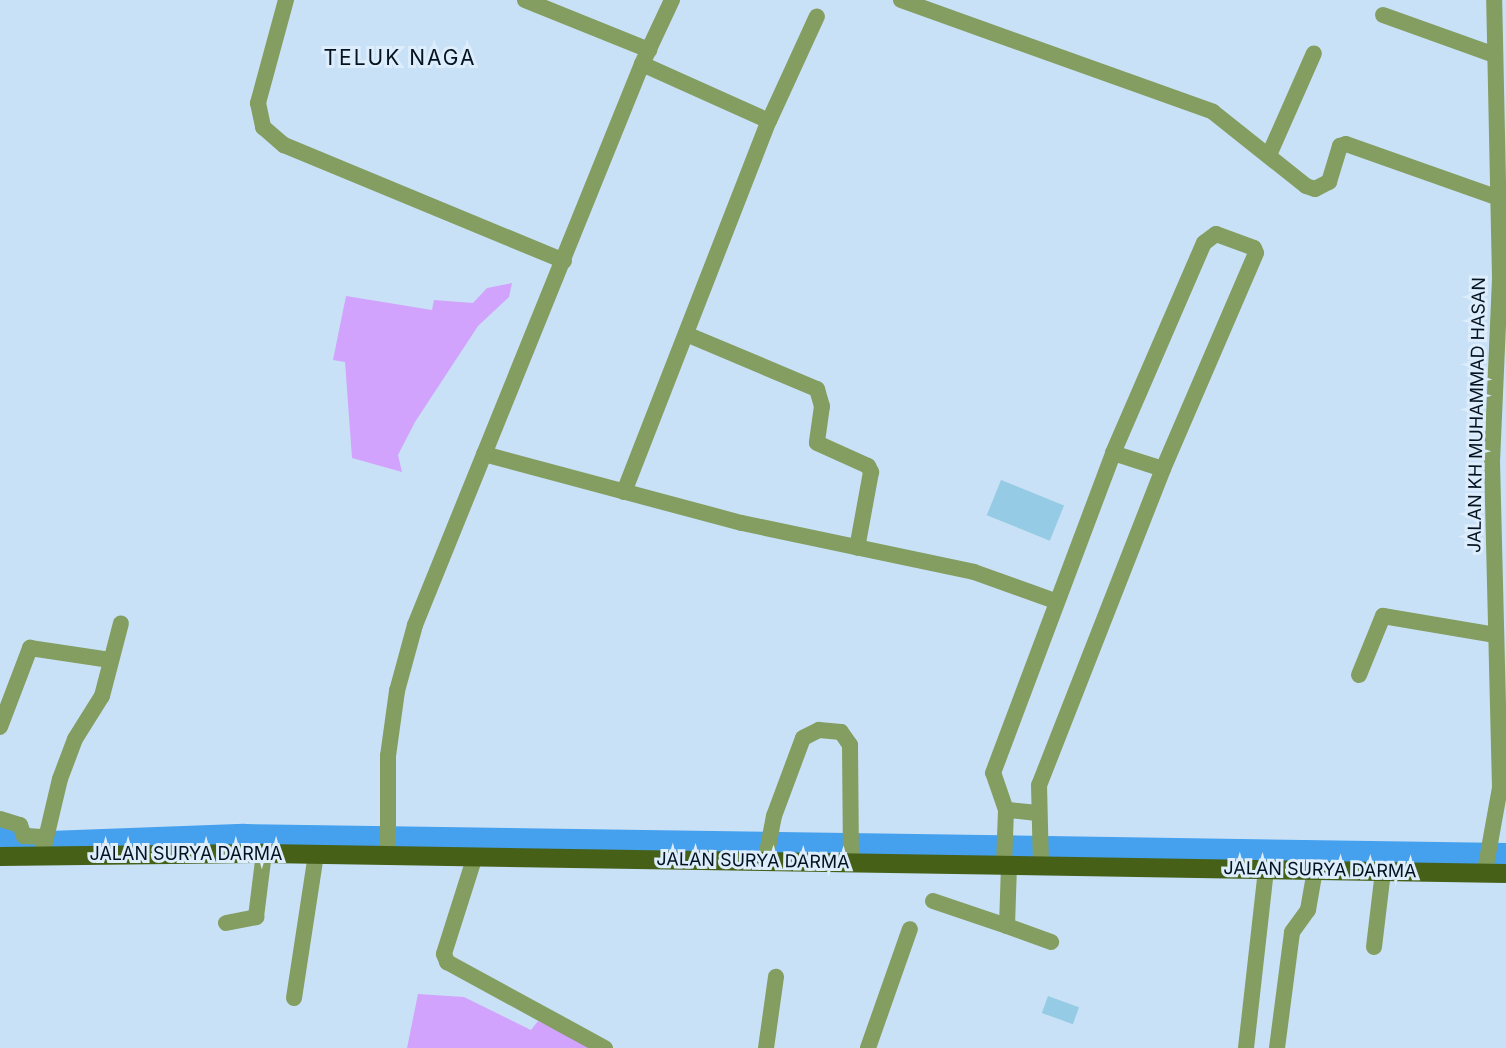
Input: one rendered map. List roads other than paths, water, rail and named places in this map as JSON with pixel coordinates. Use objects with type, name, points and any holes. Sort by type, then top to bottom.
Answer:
[{"type":"main road","name":"JALAN SURYA DARMA","points":[[0,856],[35,844],[316,854],[387,852],[475,856],[1040,860],[1266,870],[1485,867],[1506,873]]},
{"type":"street","points":[[286,0],[258,103],[263,127],[284,145],[564,261]]},
{"type":"street","points":[[525,0],[645,57],[769,121]]},
{"type":"street","points":[[387,852],[388,755],[397,691],[445,544],[564,261],[645,57],[672,0]]},
{"type":"street","points":[[901,0],[1213,112],[1315,189],[1329,183],[1340,146],[1346,144],[1496,197]]},
{"type":"street","name":"JALAN KH MUHAMMAD HASAN","points":[[1485,867],[1490,829],[1500,788],[1501,653],[1495,635],[1503,279],[1496,197],[1494,0]]},
{"type":"street","points":[[1382,15],[1495,55]]},
{"type":"street","points":[[624,492],[769,121],[817,16]]},
{"type":"street","points":[[1269,155],[1314,53]]},
{"type":"street","points":[[1007,926],[1006,818],[993,774],[1055,601],[1113,453],[1205,243],[1216,234],[1254,248],[1256,253],[1163,469],[1039,785],[1037,815],[1040,860]]},
{"type":"street","points":[[686,334],[817,389],[822,406],[816,421],[817,443],[868,466],[871,472],[857,548]]},
{"type":"street","points":[[1113,453],[1163,469]]},
{"type":"street","points":[[484,454],[624,492],[857,548],[992,577],[1055,601]]},
{"type":"street","points":[[1359,676],[1383,616],[1495,635]]},
{"type":"street","points":[[0,819],[18,824],[23,835],[35,844],[73,744],[94,714],[121,623]]},
{"type":"street","points":[[1,723],[30,648],[110,660]]},
{"type":"street","points":[[766,859],[774,816],[803,738],[819,730],[848,736],[854,823],[851,859]]},
{"type":"street","points":[[1006,818],[1037,815]]},
{"type":"street","points":[[226,923],[256,917],[264,853]]},
{"type":"street","points":[[294,998],[316,854]]},
{"type":"street","points":[[475,856],[444,954],[447,962],[605,1048]]},
{"type":"street","points":[[1246,1048],[1266,870]]},
{"type":"street","points":[[1277,1048],[1292,932],[1308,910],[1315,870]]},
{"type":"street","points":[[1374,947],[1383,870]]},
{"type":"street","points":[[933,901],[1051,942]]},
{"type":"street","points":[[868,1048],[910,929]]},
{"type":"street","points":[[766,1048],[776,976]]},
{"type":"waterway","points":[[0,836],[49,842],[244,835],[1506,854]]},
{"type":"district","name":"TELUK NAGA","points":[[400,58]]}]
